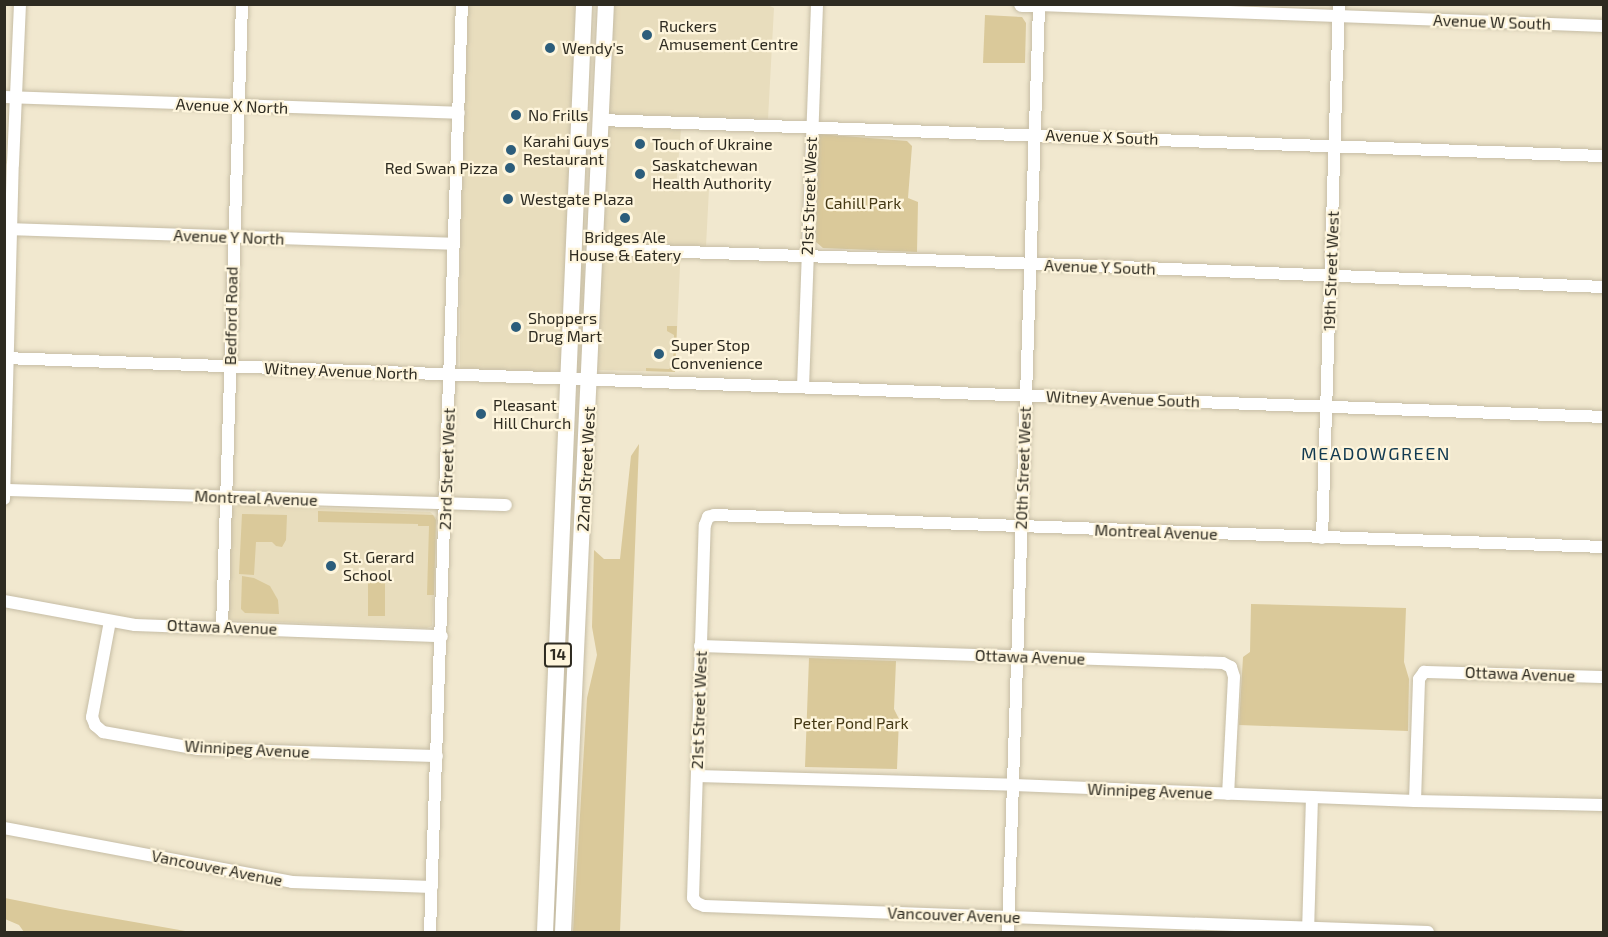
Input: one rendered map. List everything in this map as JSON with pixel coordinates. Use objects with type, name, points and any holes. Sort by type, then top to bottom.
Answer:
[{"type":"main road","name":"22nd Street West","points":[[545,933],[584,4]]},
{"type":"main road","name":"22nd Street West","points":[[563,933],[606,4]]},
{"type":"main road","name":"Avenue W South","points":[[1022,4],[1039,5]]},
{"type":"street","points":[[5,494],[10,98],[20,4]]},
{"type":"street","name":"Bedford Road","points":[[222,627],[242,4]]},
{"type":"street","name":"23rd Street West","points":[[430,933],[438,756],[462,4]]},
{"type":"street","name":"21st Street West","points":[[803,387],[817,4]]},
{"type":"street","name":"Avenue W South","points":[[1039,5],[1339,10],[1604,26]]},
{"type":"street","name":"20th Street West","points":[[1008,933],[1039,5]]},
{"type":"street","name":"19th Street West","points":[[1322,538],[1339,10]]},
{"type":"street","name":"Avenue X North","points":[[10,98],[459,113]]},
{"type":"street","name":"Avenue X South","points":[[601,120],[1604,156]]},
{"type":"street","name":"Avenue Y North","points":[[8,230],[453,244]]},
{"type":"street","name":"Avenue Y South","points":[[596,249],[1604,286]]},
{"type":"street","name":"Witney Avenue North","points":[[6,358],[570,378]]},
{"type":"street","name":"Witney Avenue South","points":[[570,378],[1604,417]]},
{"type":"street","name":"Montreal Avenue","points":[[5,494],[506,505]]},
{"type":"street","name":"Montreal Avenue","points":[[708,517],[714,515],[1604,547]]},
{"type":"street","name":"21st Street West","points":[[697,903],[693,898],[700,646],[705,525],[708,517]]},
{"type":"street","name":"Ottawa Avenue","points":[[4,601],[135,625],[442,636]]},
{"type":"street","name":"Winnipeg Avenue","points":[[110,621],[92,717],[95,725],[103,732],[198,749],[438,756]]},
{"type":"street","name":"Ottawa Avenue","points":[[700,646],[1223,663],[1231,667],[1234,677],[1228,794]]},
{"type":"street","name":"Ottawa Avenue","points":[[1415,801],[1419,679],[1424,672],[1604,677]]},
{"type":"street","name":"Winnipeg Avenue","points":[[697,776],[1014,785],[1415,801],[1604,805]]},
{"type":"street","points":[[1308,930],[1312,797]]},
{"type":"street","name":"Vancouver Avenue","points":[[4,828],[292,882],[432,886]]},
{"type":"street","name":"Vancouver Avenue","points":[[697,903],[1308,930],[1428,933]]},
{"type":"shaded area","points":[[766,4],[774,8],[768,119],[682,119],[676,188],[709,189],[706,246],[681,246],[675,372],[597,370],[613,5]]},
{"type":"shaded area","points":[[460,5],[584,5],[584,374],[460,374]]},
{"type":"shaded area","name":"St. Gerard School","points":[[237,505],[430,512],[437,518],[432,626],[427,628],[230,620],[227,617],[230,511]]},
{"type":"green space","points":[[985,15],[1022,17],[1026,23],[1025,63],[983,63]]},
{"type":"green space","name":"Cahill Park","points":[[818,134],[907,141],[912,146],[908,198],[918,202],[917,252],[823,248],[816,242]]},
{"type":"green space","points":[[667,326],[677,326],[675,372],[646,371],[646,368],[669,369],[673,365],[674,335],[667,331]]},
{"type":"green space","points":[[639,444],[620,932],[573,932],[587,698],[597,655],[592,627],[594,550],[604,559],[620,559],[631,456]]},
{"type":"green space","points":[[318,511],[433,515],[436,520],[434,595],[427,595],[429,526],[318,522]]},
{"type":"green space","points":[[242,514],[287,515],[286,540],[282,547],[272,542],[256,542],[254,575],[239,574]]},
{"type":"green space","points":[[368,574],[385,574],[385,616],[368,616]]},
{"type":"green space","points":[[242,576],[254,578],[270,586],[278,600],[279,614],[245,613],[241,609]]},
{"type":"green space","points":[[1251,604],[1406,608],[1404,662],[1409,679],[1408,731],[1239,725],[1243,657],[1250,652]]},
{"type":"green space","name":"Peter Pond Park","points":[[809,658],[896,661],[894,709],[899,719],[897,769],[805,767]]},
{"type":"green space","points":[[5,898],[191,932],[24,932],[19,925],[5,919]]},
{"type":"place","name":"Ruckers Amusement Centre","points":[[647,35]]},
{"type":"place","name":"Wendy's","points":[[550,48]]},
{"type":"place","name":"No Frills","points":[[516,115]]},
{"type":"place","name":"Touch of Ukraine","points":[[640,144]]},
{"type":"place","name":"Karahi Guys Restaurant","points":[[511,150]]},
{"type":"place","name":"Red Swan Pizza","points":[[510,168]]},
{"type":"place","name":"Saskatchewan Health Authority","points":[[640,174]]},
{"type":"place","name":"Westgate Plaza","points":[[508,199]]},
{"type":"place","name":"Bridges Ale House & Eatery","points":[[625,218]]},
{"type":"place","name":"Shoppers Drug Mart","points":[[516,327]]},
{"type":"place","name":"Super Stop Convenience","points":[[659,354]]},
{"type":"place","name":"Pleasant Hill Church","points":[[481,414]]},
{"type":"place","name":"St. Gerard School","points":[[331,566]]},
{"type":"district","name":"MEADOWGREEN","points":[[1376,453]]}]
